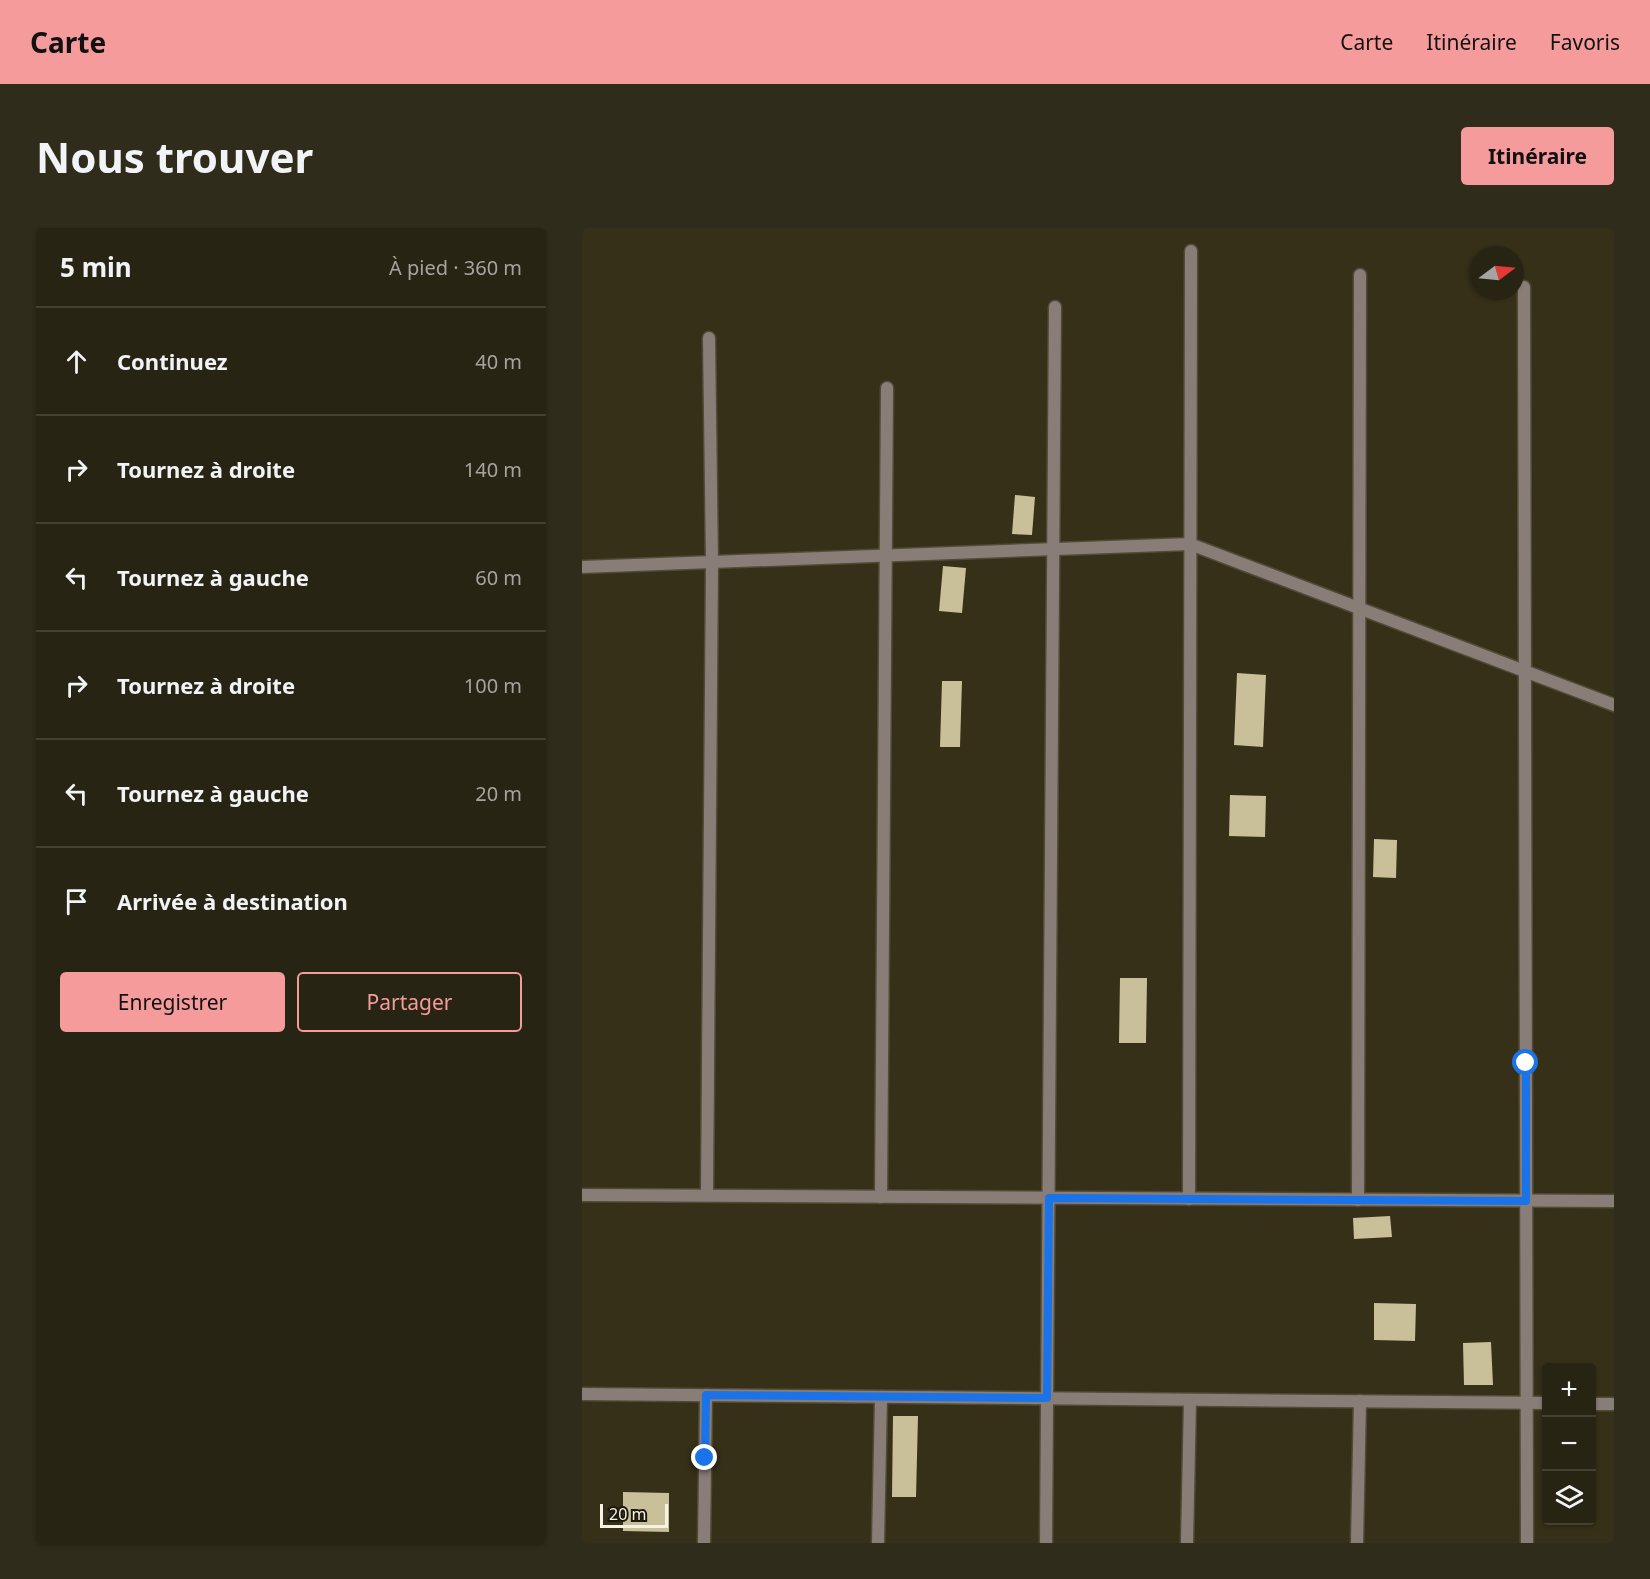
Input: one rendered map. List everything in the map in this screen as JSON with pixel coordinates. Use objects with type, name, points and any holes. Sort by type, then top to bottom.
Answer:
[{"type":"street","points":[[1189,1199],[1191,251]]},
{"type":"street","points":[[1358,1200],[1360,275]]},
{"type":"street","points":[[1524,286],[1527,1543]]},
{"type":"street","points":[[1046,1543],[1055,307]]},
{"type":"street","points":[[706,1195],[712,562],[709,338]]},
{"type":"street","points":[[881,1197],[887,388]]},
{"type":"street","points":[[582,567],[1190,544],[1614,705]]},
{"type":"street","points":[[582,1194],[1614,1201]]},
{"type":"street","points":[[582,1394],[1542,1403]]},
{"type":"street","points":[[704,1543],[706,1395]]},
{"type":"street","points":[[878,1543],[881,1397]]},
{"type":"street","points":[[1187,1543],[1190,1400]]},
{"type":"street","points":[[1357,1543],[1360,1401]]},
{"type":"street","points":[[1596,1404],[1614,1404]]},
{"type":"building","points":[[1015,495],[1035,497],[1032,535],[1012,534]]},
{"type":"building","points":[[943,566],[966,568],[962,613],[939,611]]},
{"type":"building","points":[[1237,673],[1266,675],[1263,747],[1234,745]]},
{"type":"building","points":[[942,681],[962,681],[960,747],[940,747]]},
{"type":"building","points":[[1230,795],[1266,796],[1265,837],[1229,836]]},
{"type":"building","points":[[1374,839],[1397,840],[1396,878],[1373,877]]},
{"type":"building","points":[[1120,978],[1147,978],[1146,1043],[1119,1043]]},
{"type":"building","points":[[1390,1216],[1392,1237],[1354,1239],[1353,1218]]},
{"type":"building","points":[[1374,1303],[1416,1304],[1415,1341],[1374,1340]]},
{"type":"building","points":[[1491,1342],[1493,1385],[1464,1385],[1463,1343]]},
{"type":"building","points":[[893,1416],[918,1416],[916,1497],[892,1497]]},
{"type":"building","points":[[623,1492],[669,1493],[669,1532],[623,1531]]},
{"type":"route","points":[[705,1458],[706,1395],[1047,1398],[1049,1198],[1526,1201],[1526,1063]]}]
